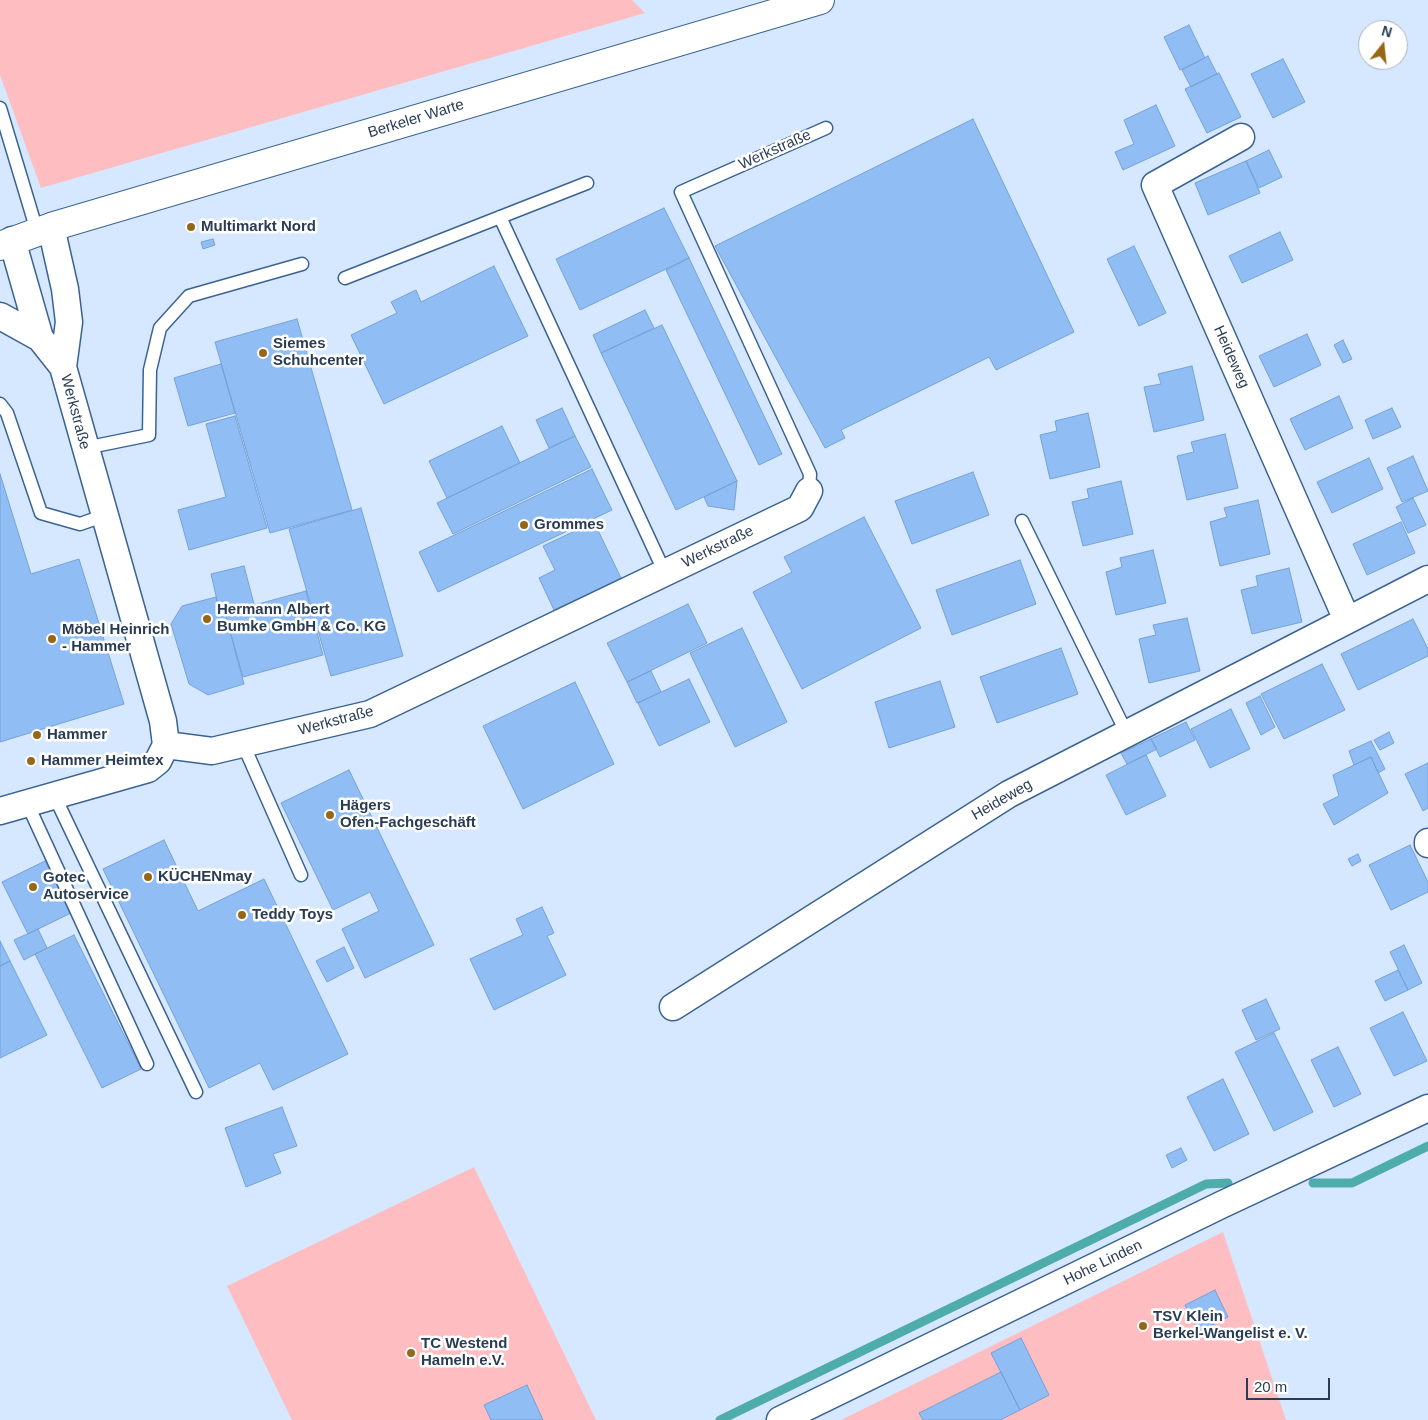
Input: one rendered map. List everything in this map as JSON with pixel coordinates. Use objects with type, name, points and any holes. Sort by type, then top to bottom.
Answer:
[{"type":"main road","name":"Berkeler Warte","points":[[4,241],[820,0]]},
{"type":"street","name":"Heideweg","points":[[1241,137],[1155,185],[1347,620]]},
{"type":"street","name":"Werkstraße","points":[[44,229],[65,289],[69,322],[63,367],[103,516],[163,721],[166,745],[212,751],[370,714],[800,508],[809,490]]},
{"type":"street","name":"Werkstraße","points":[[4,241],[40,338],[63,367]]},
{"type":"street","points":[[0,316],[40,338]]},
{"type":"street","name":"Heideweg","points":[[673,1007],[1009,794],[1428,579]]},
{"type":"street","points":[[0,810],[148,769],[158,762],[166,745]]},
{"type":"street","name":"Hohe Linden","points":[[780,1420],[1221,1205],[1428,1108]]},
{"type":"lane","points":[[0,108],[44,229]]},
{"type":"lane","name":"Werkstraße","points":[[809,490],[810,474],[681,192],[826,128]]},
{"type":"lane","points":[[346,278],[587,183]]},
{"type":"lane","points":[[500,218],[665,573]]},
{"type":"lane","points":[[85,448],[149,435],[150,370],[160,328],[189,296],[302,264]]},
{"type":"lane","points":[[0,404],[7,413],[41,513],[80,524],[103,516]]},
{"type":"lane","points":[[1022,521],[1127,734]]},
{"type":"lane","points":[[244,744],[301,875]]},
{"type":"lane","points":[[54,795],[196,1092]]},
{"type":"lane","points":[[27,803],[147,1064]]},
{"type":"shaded area","points":[[0,0],[632,0],[645,13],[41,188],[0,75]]},
{"type":"shaded area","name":"TC Westend Hameln e.V.","points":[[474,1167],[596,1420],[292,1420],[227,1286]]},
{"type":"shaded area","name":"TSV Klein Berkel-Wangelist e. V.","points":[[1223,1232],[1286,1420],[841,1420]]},
{"type":"building","points":[[1189,25],[1205,58],[1180,70],[1164,37]]},
{"type":"building","points":[[1208,56],[1217,74],[1191,87],[1182,70]]},
{"type":"building","points":[[1283,59],[1305,102],[1273,118],[1251,74]]},
{"type":"building","points":[[1219,73],[1241,117],[1207,133],[1185,89]]},
{"type":"building","points":[[1156,105],[1175,146],[1123,170],[1115,152],[1134,144],[1124,120]]},
{"type":"building","points":[[973,119],[1074,332],[996,370],[989,357],[841,430],[845,438],[825,448],[715,246]]},
{"type":"building","points":[[1269,150],[1282,177],[1259,188],[1246,161]]},
{"type":"building","points":[[1246,161],[1260,193],[1208,215],[1195,183]]},
{"type":"building","points":[[664,208],[689,258],[580,310],[556,259]]},
{"type":"building","points":[[1280,232],[1293,260],[1242,283],[1229,256]]},
{"type":"building","points":[[213,239],[215,245],[203,249],[201,242]]},
{"type":"building","points":[[1134,246],[1166,313],[1139,326],[1107,259]]},
{"type":"building","points":[[689,258],[782,454],[759,465],[666,270]]},
{"type":"building","points":[[494,266],[528,336],[384,404],[351,335],[397,313],[391,302],[416,290],[421,302]]},
{"type":"building","points":[[645,310],[654,328],[601,353],[593,335]]},
{"type":"building","points":[[297,319],[352,510],[270,533],[215,342]]},
{"type":"building","points":[[662,325],[737,481],[676,510],[601,353]]},
{"type":"building","points":[[1307,334],[1321,365],[1274,387],[1259,356]]},
{"type":"building","points":[[1343,340],[1352,359],[1343,363],[1334,345]]},
{"type":"building","points":[[221,364],[235,413],[188,426],[174,378]]},
{"type":"building","points":[[1192,366],[1204,420],[1154,432],[1144,387],[1161,384],[1158,374]]},
{"type":"building","points":[[1339,396],[1353,428],[1305,450],[1290,419]]},
{"type":"building","points":[[562,408],[575,436],[549,448],[536,420]]},
{"type":"building","points":[[1392,408],[1401,427],[1373,439],[1365,420]]},
{"type":"building","points":[[1088,413],[1100,467],[1050,479],[1040,435],[1057,431],[1055,421]]},
{"type":"building","points":[[235,416],[267,528],[189,550],[178,510],[226,497],[206,424]]},
{"type":"building","points":[[502,426],[520,463],[447,498],[429,461]]},
{"type":"building","points":[[1225,434],[1238,488],[1187,500],[1177,456],[1194,452],[1191,442]]},
{"type":"building","points":[[575,436],[591,467],[453,534],[437,503]]},
{"type":"building","points":[[1413,456],[1428,491],[1402,502],[1387,468]]},
{"type":"building","points":[[1369,458],[1383,489],[1332,513],[1317,482]]},
{"type":"building","points":[[592,469],[612,510],[438,592],[419,552]]},
{"type":"building","points":[[973,472],[989,515],[912,544],[895,501]]},
{"type":"building","name":"Möbel Heinrich - Hammer","points":[[0,474],[31,574],[79,559],[124,704],[0,742]]},
{"type":"building","points":[[737,481],[734,510],[708,506],[704,497]]},
{"type":"building","points":[[1121,481],[1133,534],[1083,546],[1072,502],[1089,498],[1087,489]]},
{"type":"building","points":[[1413,498],[1426,525],[1408,533],[1396,507]]},
{"type":"building","points":[[1258,500],[1270,554],[1220,566],[1210,522],[1227,517],[1224,508]]},
{"type":"building","points":[[361,508],[403,656],[331,676],[289,529]]},
{"type":"building","points":[[864,517],[921,628],[802,689],[753,592],[792,572],[784,557]]},
{"type":"building","points":[[594,522],[621,578],[554,610],[539,578],[555,570],[543,546]]},
{"type":"building","points":[[1401,522],[1415,553],[1367,575],[1353,544]]},
{"type":"building","points":[[1153,550],[1166,603],[1116,615],[1106,572],[1122,567],[1120,558]]},
{"type":"building","points":[[1020,560],[1036,604],[952,635],[936,590]]},
{"type":"building","points":[[244,566],[254,604],[220,613],[211,574]]},
{"type":"building","points":[[1289,568],[1302,622],[1252,634],[1241,590],[1258,586],[1256,576]]},
{"type":"building","points":[[306,591],[323,655],[243,677],[225,613]]},
{"type":"building","points":[[216,597],[220,613],[225,613],[244,684],[208,695],[189,684],[171,624],[182,606]]},
{"type":"building","points":[[688,604],[707,643],[627,682],[607,643]]},
{"type":"building","points":[[1187,618],[1200,671],[1149,683],[1139,639],[1156,635],[1153,625]]},
{"type":"building","points":[[1413,619],[1428,649],[1428,656],[1358,690],[1341,654]]},
{"type":"building","points":[[742,628],[787,722],[735,747],[690,653]]},
{"type":"building","points":[[1061,648],[1078,694],[997,723],[980,677]]},
{"type":"building","points":[[1322,664],[1345,710],[1284,739],[1261,694]]},
{"type":"building","points":[[651,671],[661,692],[637,703],[627,682]]},
{"type":"building","points":[[689,679],[710,722],[659,746],[638,703]]},
{"type":"building","points":[[940,681],[955,727],[889,748],[875,702]]},
{"type":"building","points":[[575,682],[614,764],[523,809],[483,726]]},
{"type":"building","points":[[1260,696],[1275,727],[1261,735],[1246,703]]},
{"type":"building","points":[[1231,709],[1250,749],[1210,768],[1191,729]]},
{"type":"building","points":[[1186,722],[1195,740],[1160,757],[1151,739]]},
{"type":"building","points":[[1389,732],[1394,743],[1380,750],[1374,740]]},
{"type":"building","points":[[1151,739],[1157,749],[1127,764],[1121,753]]},
{"type":"building","points":[[1371,741],[1385,769],[1378,773],[1371,757],[1354,765],[1349,751]]},
{"type":"building","points":[[1146,755],[1166,796],[1126,815],[1106,775]]},
{"type":"building","points":[[1371,757],[1388,793],[1334,825],[1323,804],[1339,796],[1333,775]]},
{"type":"building","points":[[1428,763],[1428,808],[1423,811],[1405,774]]},
{"type":"building","points":[[349,770],[434,945],[365,978],[342,929],[379,911],[370,892],[333,910],[281,803]]},
{"type":"building","points":[[164,840],[198,911],[264,879],[348,1054],[273,1090],[260,1063],[209,1088],[103,869]]},
{"type":"building","points":[[1410,845],[1428,882],[1428,892],[1391,910],[1369,865]]},
{"type":"building","points":[[1358,854],[1361,861],[1352,866],[1348,859]]},
{"type":"building","points":[[45,861],[71,913],[28,934],[2,882]]},
{"type":"building","points":[[542,907],[554,933],[547,936],[566,975],[494,1010],[470,959],[523,935],[516,919]]},
{"type":"building","points":[[38,929],[47,948],[24,960],[14,940]]},
{"type":"building","points":[[74,935],[141,1069],[102,1088],[35,954]]},
{"type":"building","points":[[0,941],[10,961],[0,966]]},
{"type":"building","points":[[1404,945],[1422,983],[1408,990],[1390,952]]},
{"type":"building","points":[[344,947],[354,968],[327,982],[316,961]]},
{"type":"building","points":[[10,961],[47,1035],[0,1058],[0,966]]},
{"type":"building","points":[[1398,970],[1408,990],[1385,1001],[1375,981]]},
{"type":"building","points":[[1266,999],[1280,1029],[1256,1040],[1242,1010]]},
{"type":"building","points":[[1403,1012],[1427,1061],[1394,1076],[1370,1028]]},
{"type":"building","points":[[1274,1033],[1313,1112],[1274,1131],[1235,1052]]},
{"type":"building","points":[[1338,1047],[1361,1094],[1334,1107],[1311,1060]]},
{"type":"building","points":[[1223,1079],[1249,1134],[1214,1151],[1187,1097]]},
{"type":"building","points":[[282,1107],[297,1146],[273,1154],[281,1173],[246,1187],[225,1128]]},
{"type":"building","points":[[1181,1148],[1187,1160],[1172,1168],[1166,1155]]},
{"type":"building","points":[[1215,1290],[1228,1317],[1198,1332],[1185,1305]]},
{"type":"building","points":[[1021,1338],[1049,1395],[1020,1410],[991,1353]]},
{"type":"building","points":[[1001,1372],[1020,1410],[1000,1420],[923,1420],[919,1413]]},
{"type":"building","points":[[527,1385],[543,1420],[491,1420],[484,1405]]},
{"type":"waterway","points":[[1313,1183],[1352,1183],[1428,1146]]},
{"type":"waterway","points":[[720,1420],[1206,1184],[1228,1183]]},
{"type":"place","name":"Multimarkt Nord","points":[[191,227]]},
{"type":"place","name":"Siemes Schuhcenter","points":[[263,353]]},
{"type":"place","name":"Grommes","points":[[524,525]]},
{"type":"place","name":"Hermann Albert Bumke GmbH & Co. KG","points":[[207,619]]},
{"type":"place","name":"Möbel Heinrich - Hammer","points":[[52,639]]},
{"type":"place","name":"Hammer","points":[[37,735]]},
{"type":"place","name":"Hammer Heimtex","points":[[31,761]]},
{"type":"place","name":"Hägers Ofen-Fachgeschäft","points":[[330,815]]},
{"type":"place","name":"KÜCHENmay","points":[[148,877]]},
{"type":"place","name":"Gotec Autoservice","points":[[33,887]]},
{"type":"place","name":"Teddy Toys","points":[[242,915]]},
{"type":"place","name":"TSV Klein Berkel-Wangelist e. V.","points":[[1143,1326]]},
{"type":"place","name":"TC Westend Hameln e.V.","points":[[411,1353]]}]
